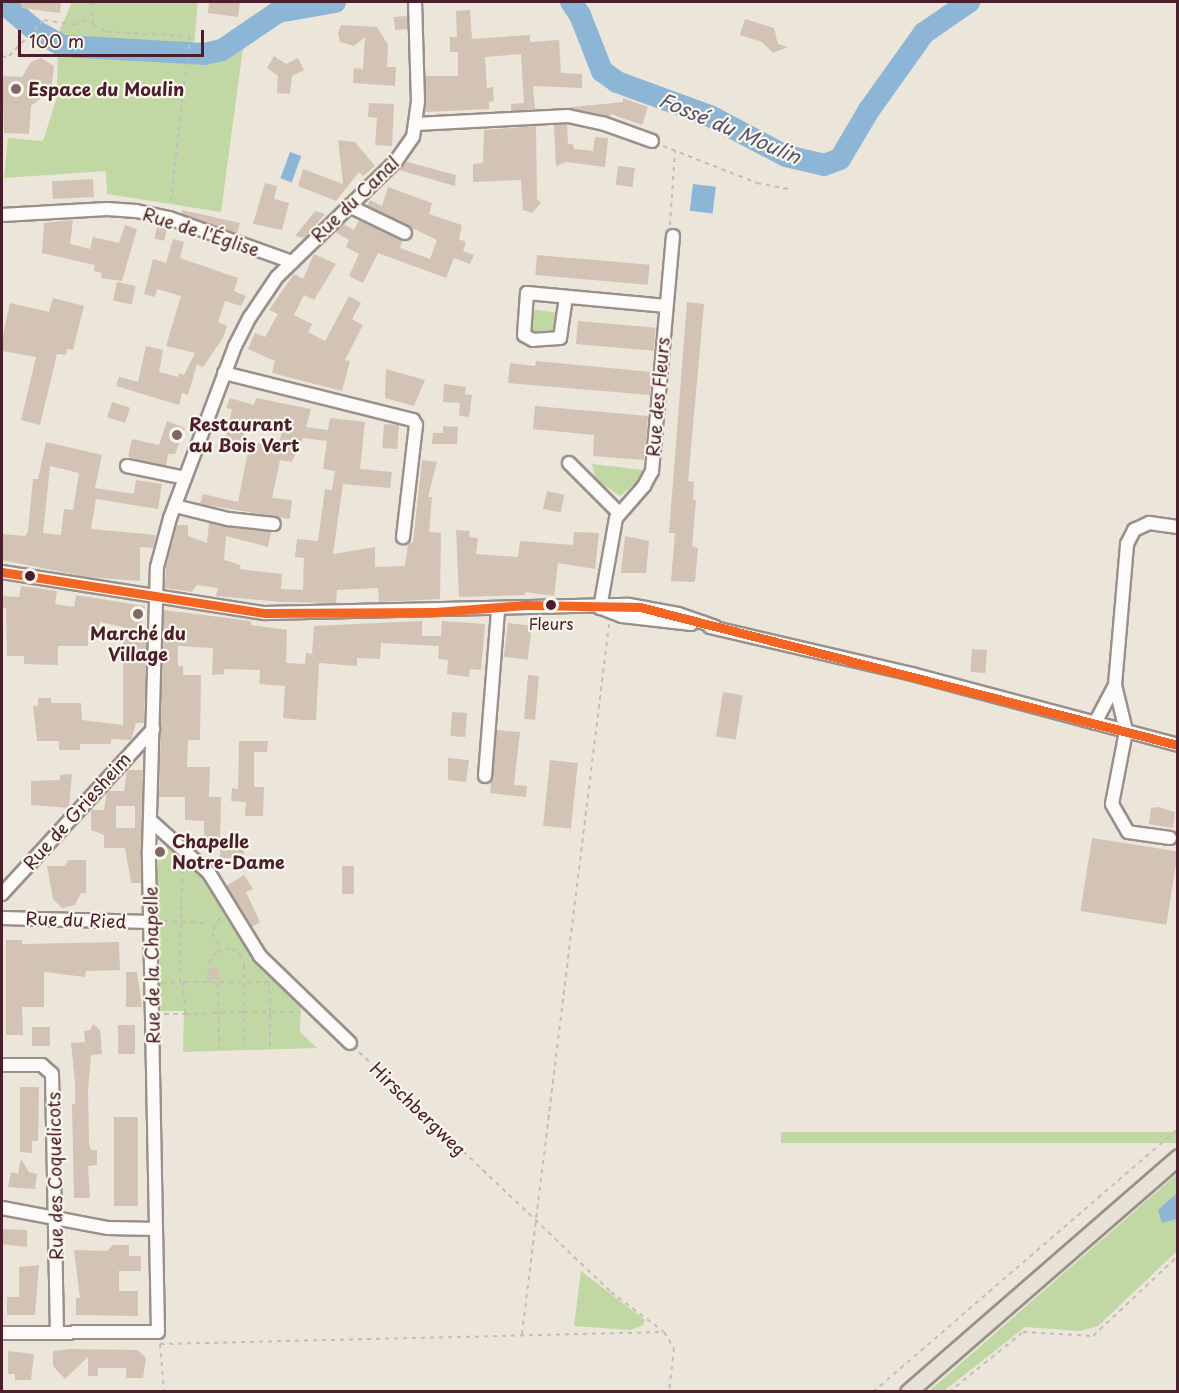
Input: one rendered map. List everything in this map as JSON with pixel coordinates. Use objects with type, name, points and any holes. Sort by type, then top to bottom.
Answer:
[{"type":"main road","points":[[908,1392],[1178,1157]]},
{"type":"street","name":"Rue du Canal","points":[[154,599],[157,567],[175,506],[224,373],[254,309],[292,261],[403,153],[416,124],[415,2]]},
{"type":"street","points":[[416,124],[568,116],[602,123],[652,141]]},
{"type":"street","points":[[349,206],[405,233]]},
{"type":"street","name":"Rue de l'Église","points":[[2,214],[114,209],[169,218],[292,261]]},
{"type":"street","name":"Rue des Fleurs","points":[[618,512],[651,475],[674,236]]},
{"type":"street","points":[[566,297],[562,335],[555,341],[533,340],[522,331],[527,293],[666,306]]},
{"type":"street","points":[[224,373],[413,420],[416,425],[403,537]]},
{"type":"street","points":[[569,463],[618,512],[606,615]]},
{"type":"street","points":[[127,466],[185,478]]},
{"type":"street","points":[[175,506],[228,519],[274,525]]},
{"type":"street","points":[[1170,838],[1128,832],[1112,804],[1126,731],[1115,686],[1127,544],[1134,530],[1149,523],[1178,527]]},
{"type":"street","points":[[2,572],[154,599],[286,614],[498,609],[525,604],[606,615],[640,607],[1178,745]]},
{"type":"street","name":"Rue de la Chapelle","points":[[154,599],[151,922],[159,1338]]},
{"type":"street","points":[[485,776],[498,609]]},
{"type":"street","points":[[1095,723],[1115,686]]},
{"type":"street","name":"Rue de Griesheim","points":[[2,894],[153,729]]},
{"type":"street","points":[[151,821],[209,873],[260,956],[350,1043]]},
{"type":"street","name":"Rue du Ried","points":[[2,918],[151,922]]},
{"type":"street","name":"Rue des Coquelicots","points":[[2,1065],[42,1065],[52,1074],[57,1333]]},
{"type":"street","points":[[2,1208],[108,1228],[156,1229]]},
{"type":"street","points":[[2,1333],[159,1338]]},
{"type":"path","points":[[90,19],[91,2]]},
{"type":"path","points":[[2,57],[9,56],[39,24],[51,19],[74,25],[90,19]]},
{"type":"path","points":[[90,19],[107,32],[189,36],[169,218]]},
{"type":"path","points":[[652,141],[757,183],[788,189]]},
{"type":"path","points":[[674,236],[669,230],[675,150]]},
{"type":"path","points":[[606,615],[617,625]]},
{"type":"path","points":[[522,1334],[606,615]]},
{"type":"path","points":[[184,850],[181,922],[185,1014]]},
{"type":"path","points":[[220,918],[212,933],[221,948]]},
{"type":"path","points":[[151,922],[206,923]]},
{"type":"path","points":[[208,982],[208,963],[221,948],[231,948],[240,954],[244,982],[244,1047]]},
{"type":"path","points":[[218,982],[219,1049]]},
{"type":"path","points":[[161,983],[269,982],[270,1046]]},
{"type":"path","points":[[153,1015],[301,1011],[312,1006]]},
{"type":"path","name":"Hirschbergweg","points":[[350,1043],[611,1292],[664,1332]]},
{"type":"path","points":[[873,1392],[1178,1130]]},
{"type":"path","points":[[949,1392],[1023,1332],[1093,1336],[1178,1256]]},
{"type":"path","points":[[164,1392],[159,1338],[664,1332],[674,1348],[669,1392]]},
{"type":"green space","points":[[72,2],[198,2],[194,44],[243,48],[221,212],[107,194],[106,171],[4,178],[8,138],[43,141],[57,97],[58,34]]},
{"type":"green space","points":[[531,309],[559,313],[557,333],[531,335]]},
{"type":"green space","points":[[592,464],[643,470],[639,480],[620,496],[596,480]]},
{"type":"green space","points":[[165,845],[170,845],[201,872],[254,962],[301,1007],[300,1032],[317,1048],[183,1052],[184,1011],[159,1011],[155,858],[165,858]]},
{"type":"green space","points":[[781,1132],[1177,1132],[1177,1143],[781,1143]]},
{"type":"green space","points":[[1177,1174],[1177,1251],[1098,1326],[1080,1331],[1025,1327],[944,1391],[928,1392]]},
{"type":"green space","points":[[581,1271],[645,1320],[643,1325],[630,1330],[574,1326]]},
{"type":"water","points":[[290,152],[301,156],[292,182],[280,178]]},
{"type":"water","points":[[693,184],[716,187],[713,214],[690,211]]},
{"type":"water","points":[[1177,1193],[1177,1219],[1162,1223],[1158,1210]]},
{"type":"building","points":[[22,2],[61,2],[60,13],[21,8]]},
{"type":"building","points":[[209,2],[240,2],[238,17],[208,13]]},
{"type":"building","points":[[470,10],[472,39],[530,35],[530,42],[559,40],[561,73],[582,74],[582,88],[533,86],[535,109],[511,111],[511,104],[524,103],[521,54],[485,57],[487,88],[493,87],[494,101],[489,102],[489,109],[425,112],[425,76],[458,76],[458,52],[450,52],[450,37],[457,37],[456,11]]},
{"type":"building","points":[[407,16],[408,29],[395,30],[394,17]]},
{"type":"building","points":[[745,19],[774,28],[778,44],[788,47],[773,53],[762,42],[740,35]]},
{"type":"building","points":[[341,25],[377,27],[388,45],[387,67],[396,67],[395,86],[353,83],[354,68],[363,69],[365,37],[354,46],[340,42],[338,33]]},
{"type":"building","points":[[274,56],[286,64],[298,58],[304,70],[292,76],[290,94],[277,93],[278,76],[267,68]]},
{"type":"building","points":[[41,58],[54,66],[51,90],[31,106],[29,134],[4,133],[2,76],[22,77],[31,62]]},
{"type":"building","points":[[623,98],[648,107],[642,125],[611,114],[610,117],[569,108],[553,109],[623,102]]},
{"type":"building","points":[[369,103],[394,104],[392,146],[375,145],[377,118],[368,117]]},
{"type":"building","points":[[567,124],[568,144],[573,144],[574,149],[593,151],[595,137],[608,138],[605,167],[566,162],[556,166],[554,125]]},
{"type":"building","points":[[536,126],[537,199],[541,203],[532,213],[523,210],[521,180],[473,182],[473,164],[483,163],[484,130]]},
{"type":"building","points":[[338,140],[355,142],[375,166],[363,176],[359,172],[336,201],[298,186],[303,169],[343,184]]},
{"type":"building","points":[[407,162],[456,175],[455,186],[399,170]]},
{"type":"building","points":[[618,166],[635,168],[633,187],[616,185]]},
{"type":"building","points":[[93,179],[94,197],[53,199],[52,181]]},
{"type":"building","points":[[265,183],[277,186],[274,199],[289,203],[282,230],[253,224]]},
{"type":"building","points":[[388,187],[432,203],[429,214],[462,225],[459,239],[466,242],[463,251],[474,255],[470,264],[454,258],[446,278],[378,253],[363,283],[349,276],[359,254],[346,247],[349,240],[335,232],[344,224],[354,230],[359,220],[402,241],[400,248],[430,259],[437,240],[367,206],[370,200],[382,206]]},
{"type":"building","points":[[182,210],[240,223],[237,234],[181,214]]},
{"type":"building","points":[[315,211],[325,214],[305,238],[295,236]]},
{"type":"building","points":[[73,220],[70,244],[90,249],[93,237],[119,243],[125,225],[137,229],[122,281],[101,278],[102,273],[94,271],[95,265],[42,253],[44,223]]},
{"type":"building","points":[[157,226],[167,228],[164,241],[155,239]]},
{"type":"building","points":[[173,239],[184,242],[180,258],[238,278],[234,291],[246,296],[241,306],[225,301],[218,322],[227,326],[223,338],[203,367],[197,364],[188,395],[182,393],[179,405],[116,386],[119,377],[138,382],[146,346],[163,350],[159,372],[178,377],[179,373],[184,375],[195,353],[166,346],[181,296],[157,289],[155,297],[144,294],[153,259],[166,263]]},
{"type":"building","points":[[314,254],[336,264],[314,300],[304,295],[294,315],[312,324],[308,332],[325,341],[349,296],[361,303],[352,319],[363,325],[345,360],[350,361],[342,391],[272,373],[275,361],[248,349],[255,333],[265,337],[278,314],[269,310],[294,274],[303,279]]},
{"type":"building","points":[[537,255],[650,265],[648,285],[535,275]]},
{"type":"building","points":[[117,282],[136,286],[132,305],[113,301]]},
{"type":"building","points":[[53,298],[84,306],[73,350],[67,349],[66,355],[57,354],[40,425],[21,420],[36,357],[2,351],[2,340],[10,303],[49,312]]},
{"type":"building","points":[[687,302],[704,304],[688,481],[694,482],[693,500],[696,500],[692,546],[698,548],[695,581],[692,582],[671,581],[675,533],[669,533]]},
{"type":"building","points":[[578,321],[656,328],[654,351],[576,344]]},
{"type":"building","points":[[536,361],[652,372],[650,395],[508,383],[510,363],[535,366]]},
{"type":"building","points":[[386,369],[425,380],[414,406],[385,398]]},
{"type":"building","points":[[444,384],[466,387],[465,394],[472,395],[469,417],[459,416],[460,403],[443,402]]},
{"type":"building","points":[[230,398],[254,405],[256,398],[311,409],[306,427],[328,430],[330,418],[365,422],[360,469],[392,472],[390,488],[343,484],[333,554],[375,547],[375,567],[405,566],[408,544],[413,542],[422,460],[437,462],[428,497],[432,497],[429,532],[441,533],[440,599],[379,602],[378,588],[337,590],[336,603],[280,602],[216,596],[218,588],[197,585],[192,592],[165,588],[166,567],[177,525],[188,525],[188,536],[207,543],[209,523],[271,532],[268,547],[226,536],[224,560],[241,565],[239,569],[282,574],[281,589],[303,590],[304,558],[295,557],[297,539],[318,541],[325,489],[332,490],[335,471],[323,469],[327,441],[303,438],[292,462],[280,460],[272,498],[292,500],[290,519],[200,504],[203,494],[238,502],[250,441],[277,449],[283,428],[248,419],[242,444],[225,440],[232,409],[226,408]]},
{"type":"building","points":[[112,402],[130,408],[125,423],[107,417]]},
{"type":"building","points":[[535,406],[648,416],[644,460],[593,456],[594,435],[533,429]]},
{"type":"building","points":[[167,421],[185,428],[175,454],[168,454],[166,466],[128,457],[132,439],[159,445]]},
{"type":"building","points":[[384,424],[399,425],[397,449],[382,448]]},
{"type":"building","points":[[443,426],[458,427],[457,444],[432,444],[433,433],[443,433]]},
{"type":"building","points":[[46,442],[102,455],[95,488],[134,494],[136,480],[162,484],[158,509],[96,499],[91,529],[156,535],[153,548],[140,547],[140,581],[87,577],[2,560],[2,534],[25,536],[28,531],[33,479],[38,479]],"holes":[[[50,466],[79,473],[73,510],[64,509],[61,535],[43,533]]]},
{"type":"building","points":[[547,491],[565,495],[560,513],[543,509]]},
{"type":"building","points":[[456,530],[470,531],[469,537],[478,538],[476,554],[518,557],[520,541],[573,545],[574,532],[599,533],[595,569],[558,563],[554,596],[526,592],[525,595],[459,597]]},
{"type":"building","points":[[625,536],[649,541],[646,573],[621,573]]},
{"type":"building","points":[[21,586],[57,591],[55,604],[74,607],[76,595],[145,606],[139,638],[147,638],[144,723],[136,723],[131,740],[111,739],[111,744],[80,744],[80,750],[59,750],[59,741],[37,741],[33,706],[38,706],[38,698],[51,698],[51,703],[81,703],[82,720],[123,725],[123,627],[100,622],[98,632],[88,630],[88,646],[58,646],[58,665],[24,664],[24,656],[7,656],[6,608],[2,607],[2,596],[19,597]]},
{"type":"building","points":[[164,610],[251,621],[251,625],[287,630],[286,663],[305,664],[306,653],[312,654],[314,626],[422,621],[422,636],[441,636],[442,621],[485,624],[481,670],[470,669],[469,677],[447,674],[448,660],[438,659],[439,646],[381,643],[380,659],[357,658],[357,666],[319,663],[316,720],[303,720],[283,718],[285,686],[259,684],[260,670],[224,669],[224,674],[212,675],[213,648],[178,646],[178,666],[183,666],[183,675],[201,675],[200,740],[188,740],[187,767],[210,767],[209,797],[221,797],[220,845],[204,844],[204,821],[185,820],[185,797],[159,797]]},
{"type":"building","points":[[508,623],[532,626],[528,660],[504,657]]},
{"type":"building","points":[[972,649],[987,650],[985,673],[970,672]]},
{"type":"building","points":[[528,675],[539,676],[535,720],[524,719]]},
{"type":"building","points":[[723,692],[743,695],[736,740],[716,736]]},
{"type":"building","points":[[452,712],[467,713],[465,737],[450,736]]},
{"type":"building","points":[[497,730],[520,732],[514,785],[527,786],[526,797],[490,793]]},
{"type":"building","points":[[239,741],[268,741],[267,752],[254,752],[254,787],[264,787],[263,816],[245,816],[246,802],[231,801],[232,788],[238,789]]},
{"type":"building","points":[[448,758],[469,760],[466,782],[448,780]]},
{"type":"building","points":[[550,760],[578,763],[571,829],[543,826]]},
{"type":"building","points":[[127,770],[143,770],[141,883],[131,883],[125,848],[104,848],[104,835],[91,830],[91,810],[104,810],[107,791],[124,791]],"holes":[[[116,806],[135,806],[135,828],[116,828]]]},
{"type":"building","points":[[72,774],[69,808],[31,805],[31,781],[60,780],[60,775]]},
{"type":"building","points":[[1158,807],[1175,812],[1173,828],[1149,824],[1151,808]]},
{"type":"building","points":[[1092,838],[1178,852],[1166,925],[1080,911]]},
{"type":"building","points":[[220,839],[244,839],[244,858],[220,858]]},
{"type":"building","points":[[68,860],[86,860],[86,893],[81,893],[75,905],[62,908],[53,899],[47,866],[65,866]]},
{"type":"building","points":[[342,866],[354,866],[354,894],[342,894]]},
{"type":"building","points":[[244,875],[253,889],[246,892],[260,922],[252,927],[226,886]]},
{"type":"building","points":[[6,940],[22,940],[22,944],[119,942],[120,970],[86,971],[85,977],[44,972],[44,1007],[22,1007],[23,1035],[6,1035]]},
{"type":"building","points":[[218,967],[220,979],[210,980],[208,969]]},
{"type":"building","points":[[126,972],[137,972],[142,1007],[126,1007]]},
{"type":"building","points":[[93,1024],[100,1030],[102,1054],[91,1055],[88,1092],[89,1144],[91,1150],[97,1150],[97,1165],[88,1166],[90,1198],[74,1198],[72,1104],[75,1104],[75,1082],[71,1043],[85,1042],[84,1031],[90,1030]]},
{"type":"building","points":[[118,1025],[135,1025],[135,1054],[118,1054]]},
{"type":"building","points":[[32,1027],[50,1027],[50,1046],[32,1046]]},
{"type":"building","points":[[20,1087],[39,1087],[38,1141],[32,1141],[32,1153],[20,1152]]},
{"type":"building","points":[[114,1117],[138,1117],[138,1206],[114,1206]]},
{"type":"building","points":[[21,1159],[29,1172],[37,1174],[35,1189],[8,1187],[11,1172],[18,1174]]},
{"type":"building","points":[[2,1229],[27,1230],[27,1247],[2,1244]]},
{"type":"building","points":[[113,1245],[129,1245],[129,1256],[141,1256],[141,1271],[119,1271],[119,1291],[138,1291],[138,1316],[76,1315],[76,1298],[80,1298],[74,1250],[107,1251]]},
{"type":"building","points":[[39,1265],[35,1315],[7,1315],[7,1297],[19,1297],[19,1267]]},
{"type":"building","points":[[138,1350],[146,1358],[143,1378],[126,1378],[126,1368],[98,1368],[98,1376],[88,1376],[88,1357],[65,1379],[53,1366],[53,1351]]},
{"type":"building","points":[[8,1351],[34,1354],[31,1380],[15,1380],[15,1374],[8,1374]]},
{"type":"waterway","name":"Fossé du Moulin","points":[[2,2],[36,31],[63,46],[204,54],[222,50],[278,12],[335,2]]},
{"type":"waterway","name":"Fossé du Moulin","points":[[571,2],[580,15],[602,71],[617,82],[710,116],[786,156],[824,165],[840,159],[869,110],[924,33],[969,2]]},
{"type":"transit line","points":[[2,572],[265,613],[435,612],[525,605],[640,607],[1178,745]]},
{"type":"place","name":"Espace du Moulin","points":[[16,89]]},
{"type":"place","name":"Restaurant au Bois Vert","points":[[177,435]]},
{"type":"place","name":"Fleurs","points":[[551,605]]},
{"type":"place","name":"Marché du Village","points":[[138,614]]},
{"type":"place","name":"Chapelle Notre-Dame","points":[[160,852]]}]
